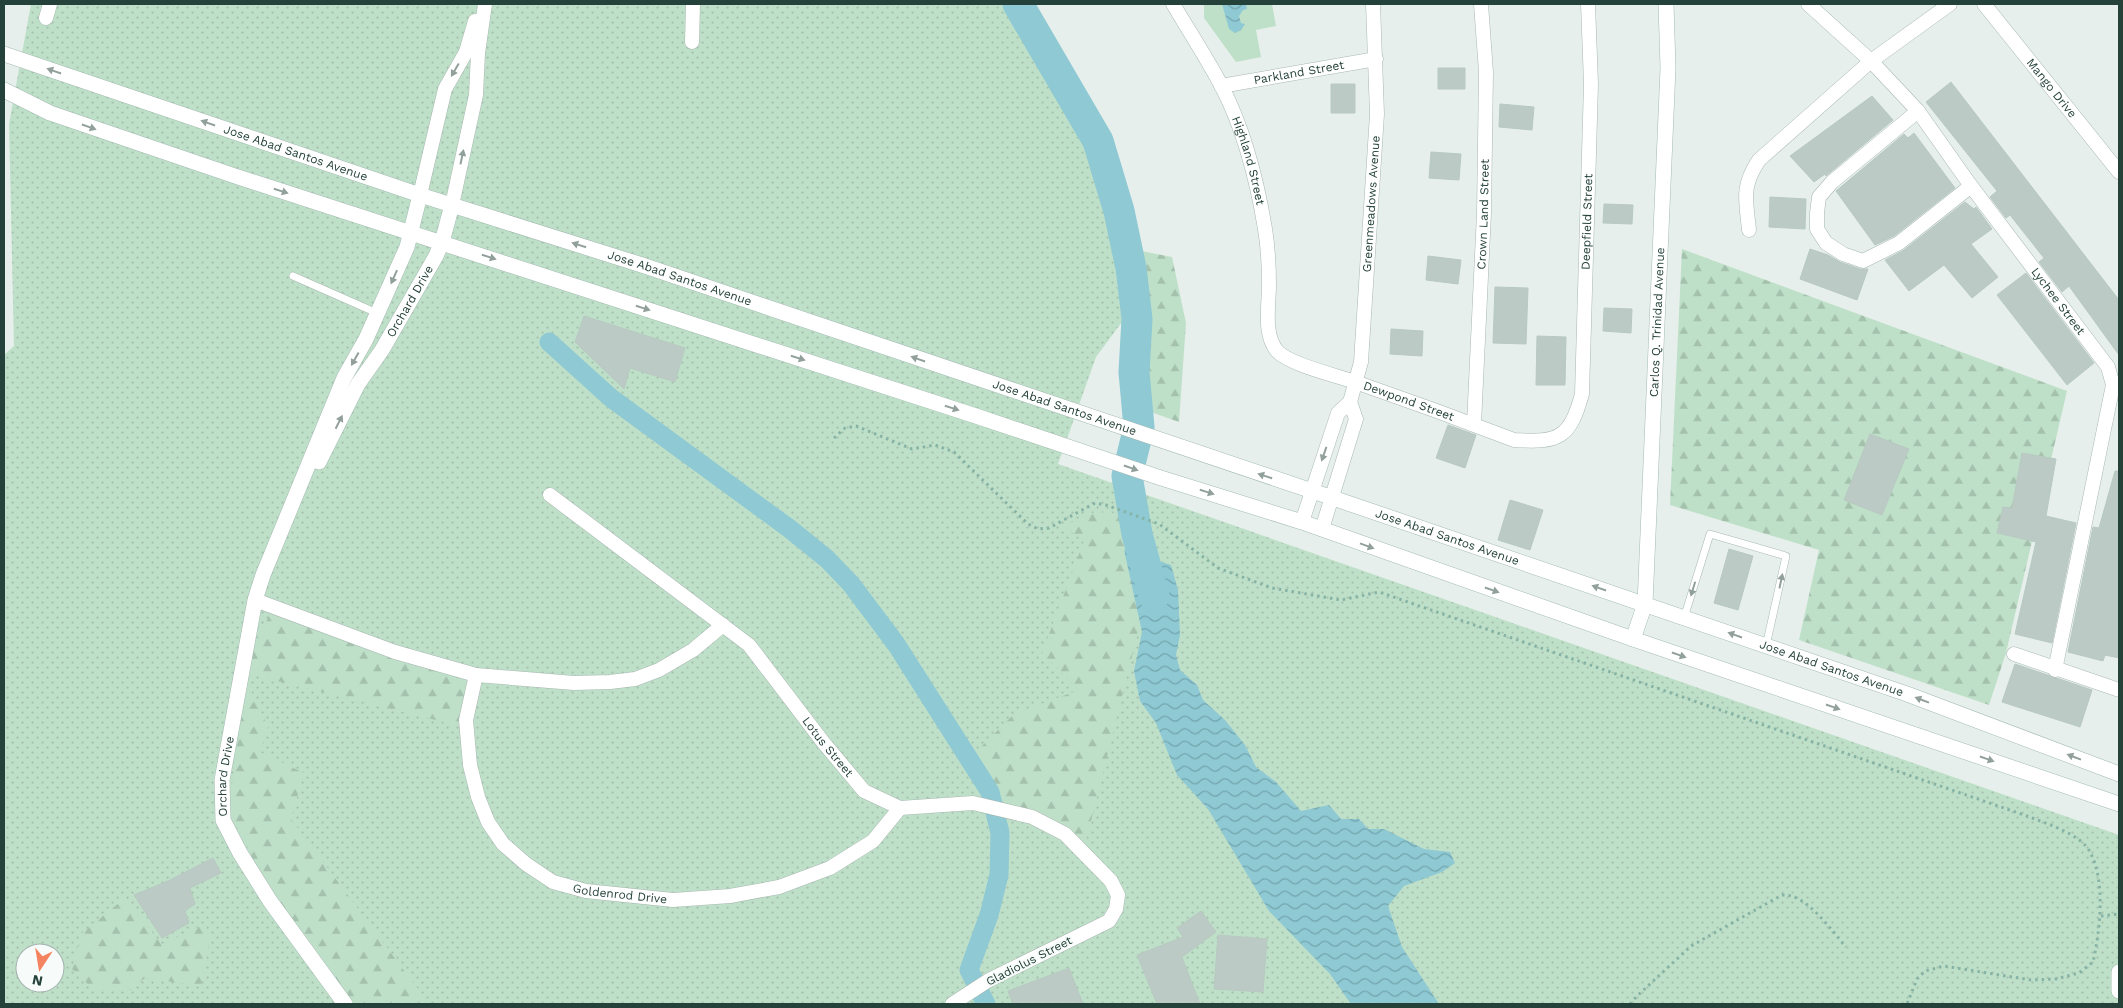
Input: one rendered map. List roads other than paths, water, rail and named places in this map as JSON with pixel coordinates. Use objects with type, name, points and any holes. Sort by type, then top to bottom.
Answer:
[{"type":"main road","name":"Carlos Q. Trinidad Avenue","points":[[1633,639],[1645,604],[1668,68],[1666,4]]},
{"type":"main road","name":"Jose Abad Santos Avenue","points":[[4,54],[420,195],[642,265],[1645,604],[1907,694],[2119,774]]},
{"type":"main road","points":[[4,90],[60,116],[235,176],[442,242],[1160,478],[1302,522],[1633,639],[2119,804]]},
{"type":"main road","name":"Orchard Drive","points":[[344,1004],[270,901],[240,854],[223,820],[222,780],[254,600],[262,575],[344,378],[377,314],[407,247],[420,195]]},
{"type":"main road","name":"Orchard Drive","points":[[262,575],[358,384],[382,350],[436,256],[442,242],[452,205]]},
{"type":"main road","points":[[2119,972],[2119,991]]},
{"type":"street","points":[[46,18],[50,4]]},
{"type":"street","name":"Orchard Drive","points":[[420,195],[445,89],[466,52],[480,4]]},
{"type":"street","name":"Orchard Drive","points":[[452,205],[476,94],[478,53],[485,4]]},
{"type":"street","points":[[692,42],[693,4]]},
{"type":"street","name":"Highland Street","points":[[1173,4],[1221,86],[1237,121],[1259,194],[1267,240],[1269,285],[1267,311],[1269,334]]},
{"type":"street","name":"Greenmeadows Avenue","points":[[1302,522],[1338,414],[1350,402],[1361,362],[1377,114],[1373,4]]},
{"type":"street","name":"Crown Land Street","points":[[1474,424],[1484,204],[1486,72],[1481,4]]},
{"type":"street","name":"Deepfield Street","points":[[1562,435],[1575,418],[1582,394],[1591,93],[1588,4]]},
{"type":"street","name":"Lychee Street","points":[[1808,4],[1871,61],[1918,111],[1971,186],[2108,367],[2113,385],[2055,670]]},
{"type":"street","points":[[1749,230],[1745,190],[1749,175],[1759,160],[1871,61],[1950,4]]},
{"type":"street","name":"Mango Drive","points":[[1984,4],[2119,172]]},
{"type":"street","name":"Parkland Street","points":[[1221,86],[1376,59]]},
{"type":"street","points":[[1918,111],[1832,182],[1819,197],[1817,229],[1826,243],[1843,254],[1863,261],[1899,243],[1971,186]]},
{"type":"street","name":"Dewpond Street","points":[[1269,334],[1278,352],[1296,363],[1357,382],[1514,440],[1540,442],[1562,435]]},
{"type":"street","name":"Greenmeadows Avenue","points":[[1322,529],[1330,497],[1356,419],[1350,402]]},
{"type":"street","name":"Lotus Street","points":[[550,495],[749,645],[823,742],[864,791],[900,808],[973,803],[1032,817],[1065,834],[1111,881],[1118,895],[1116,909],[1109,921]]},
{"type":"street","points":[[254,600],[395,652],[476,675],[574,683],[635,679],[660,670],[693,650],[723,625]]},
{"type":"street","points":[[2014,654],[2055,670],[2119,690]]},
{"type":"street","name":"Goldenrod Drive","points":[[476,675],[466,720],[470,765],[478,797],[488,822],[503,844],[526,864],[553,882],[586,891],[673,900],[730,896],[779,887],[830,868],[873,841],[900,808]]},
{"type":"street","name":"Gladiolus Street","points":[[952,1004],[990,980],[1109,921]]},
{"type":"lane","points":[[293,276],[377,314]]},
{"type":"lane","points":[[1684,618],[1710,534],[1786,556],[1766,646]]},
{"type":"water","points":[[1222,4],[1246,4],[1247,9],[1243,10],[1239,16],[1241,23],[1245,24],[1241,30],[1235,33],[1229,29]]},
{"type":"water","points":[[1124,550],[1171,565],[1178,590],[1180,635],[1176,655],[1180,670],[1197,685],[1203,700],[1225,720],[1245,745],[1256,767],[1276,782],[1301,811],[1329,805],[1341,819],[1359,819],[1368,829],[1384,829],[1424,849],[1450,852],[1455,863],[1442,872],[1404,886],[1388,906],[1402,947],[1439,1004],[1351,1004],[1330,974],[1269,911],[1208,809],[1177,775],[1156,723],[1140,701],[1134,671],[1142,632]]},
{"type":"waterway","points":[[1018,4],[1098,141],[1119,211],[1131,268],[1137,319],[1134,372],[1139,427],[1127,476],[1137,534],[1154,596]]},
{"type":"waterway","points":[[549,342],[611,398],[790,529],[827,559],[851,584],[896,644],[990,792],[1000,833],[999,875],[989,915],[969,970],[986,1004]]}]
